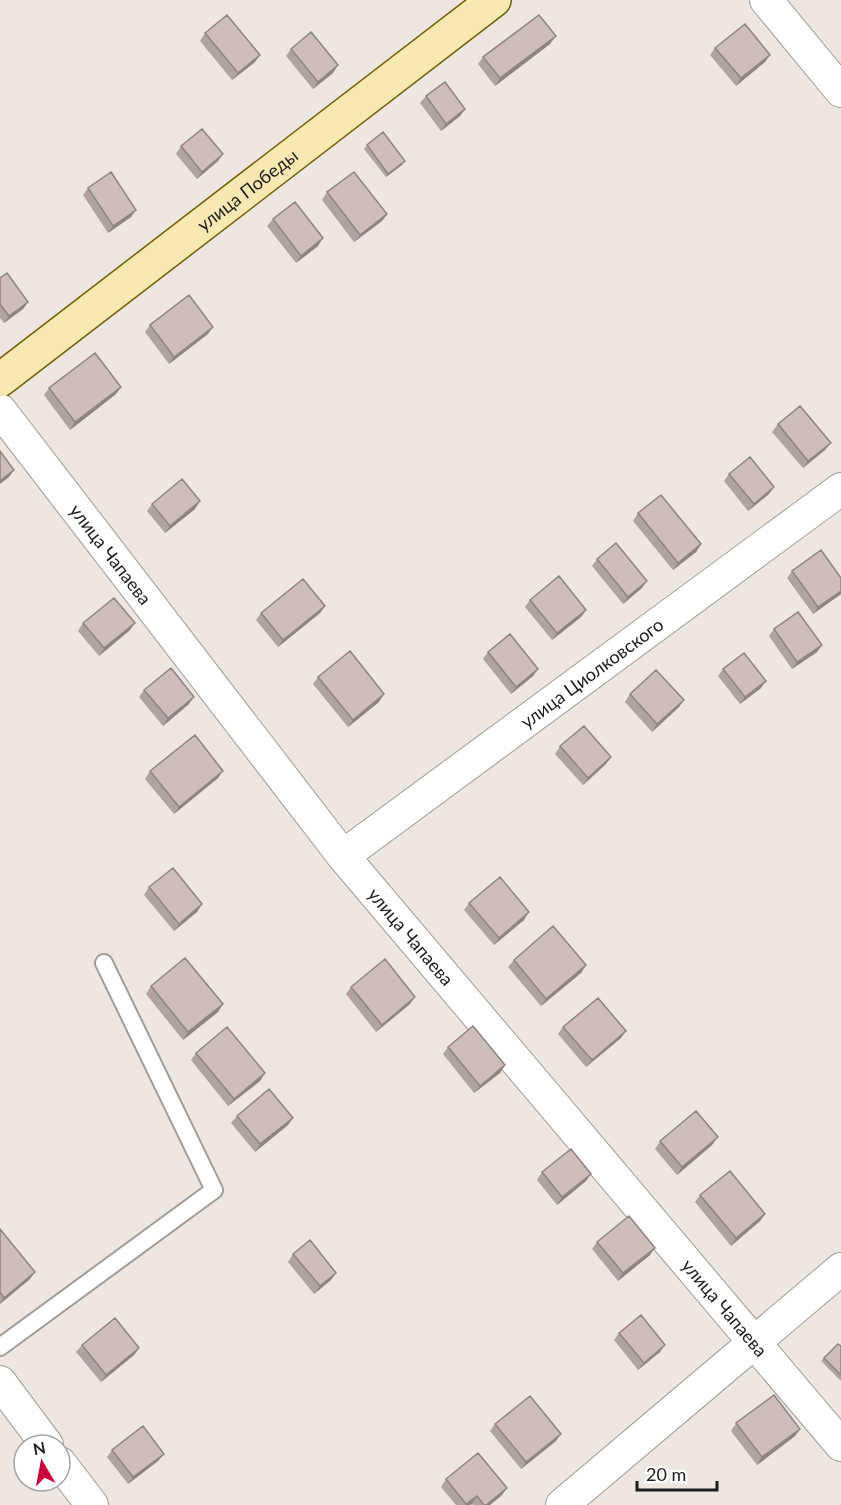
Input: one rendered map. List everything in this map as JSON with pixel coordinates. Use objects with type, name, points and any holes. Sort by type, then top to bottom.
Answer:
[{"type":"street","name":"улица Победы","points":[[0,380],[494,0]]},
{"type":"street","points":[[766,0],[841,91]]},
{"type":"street","name":"улица Чапаева","points":[[0,410],[343,856],[841,1445]]},
{"type":"street","name":"улица Циолковского","points":[[343,856],[841,489]]},
{"type":"street","points":[[562,1505],[841,1269]]},
{"type":"street","points":[[0,1382],[11,1420],[30,1433]]},
{"type":"street","points":[[72,1479],[92,1505]]},
{"type":"lane","points":[[0,1347],[214,1190],[104,963]]},
{"type":"building","points":[[227,15],[260,55],[238,73],[205,33]]},
{"type":"building","points":[[539,15],[556,36],[500,78],[483,57]]},
{"type":"building","points":[[745,24],[770,55],[741,78],[715,48]]},
{"type":"building","points":[[311,32],[338,65],[318,82],[291,49]]},
{"type":"building","points":[[445,82],[465,109],[446,124],[426,96]]},
{"type":"building","points":[[202,129],[223,154],[202,172],[181,146]]},
{"type":"building","points":[[383,132],[405,161],[388,174],[367,145]]},
{"type":"building","points":[[111,172],[136,210],[113,226],[88,188]]},
{"type":"building","points":[[354,172],[387,214],[360,235],[327,192]]},
{"type":"building","points":[[295,202],[323,238],[301,256],[273,219]]},
{"type":"building","points":[[7,273],[28,302],[9,316],[0,304],[0,278]]},
{"type":"building","points":[[189,295],[213,327],[174,357],[150,325]]},
{"type":"building","points":[[95,353],[121,387],[75,422],[49,388]]},
{"type":"building","points":[[800,406],[831,443],[808,461],[778,424]]},
{"type":"building","points":[[0,451],[14,470],[0,481]]},
{"type":"building","points":[[750,457],[774,487],[754,504],[729,474]]},
{"type":"building","points":[[182,479],[200,501],[170,526],[152,504]]},
{"type":"building","points":[[661,495],[701,544],[678,563],[638,513]]},
{"type":"building","points":[[616,543],[647,581],[628,597],[597,559]]},
{"type":"building","points":[[821,550],[841,578],[841,591],[818,607],[792,571]]},
{"type":"building","points":[[559,576],[586,610],[557,633],[530,600]]},
{"type":"building","points":[[303,579],[325,606],[283,640],[261,613]]},
{"type":"building","points":[[114,598],[135,623],[104,648],[83,623]]},
{"type":"building","points":[[798,612],[822,645],[797,662],[774,629]]},
{"type":"building","points":[[510,634],[538,669],[516,687],[488,652]]},
{"type":"building","points":[[350,651],[384,694],[353,720],[318,677]]},
{"type":"building","points":[[744,653],[766,681],[745,697],[723,669]]},
{"type":"building","points":[[171,668],[194,697],[168,718],[144,690]]},
{"type":"building","points":[[656,670],[684,700],[657,724],[630,694]]},
{"type":"building","points":[[584,726],[611,757],[588,778],[560,746]]},
{"type":"building","points":[[195,735],[223,771],[179,807],[150,771]]},
{"type":"building","points":[[173,868],[202,904],[179,924],[149,887]]},
{"type":"building","points":[[500,877],[529,912],[499,938],[469,903]]},
{"type":"building","points":[[553,926],[586,965],[546,999],[514,960]]},
{"type":"building","points":[[185,958],[223,1004],[188,1032],[151,986]]},
{"type":"building","points":[[385,959],[415,997],[382,1025],[351,987]]},
{"type":"building","points":[[598,998],[626,1031],[592,1060],[563,1027]]},
{"type":"building","points":[[473,1026],[505,1065],[480,1086],[448,1047]]},
{"type":"building","points":[[227,1027],[265,1073],[234,1099],[196,1053]]},
{"type":"building","points":[[269,1089],[293,1118],[260,1144],[237,1116]]},
{"type":"building","points":[[696,1111],[718,1137],[682,1167],[660,1141]]},
{"type":"building","points":[[571,1149],[591,1174],[562,1197],[542,1172]]},
{"type":"building","points":[[730,1171],[765,1214],[736,1238],[700,1195]]},
{"type":"building","points":[[629,1216],[655,1248],[623,1273],[597,1242]]},
{"type":"building","points":[[0,1229],[35,1272],[4,1298],[0,1292]]},
{"type":"building","points":[[310,1240],[336,1273],[320,1286],[293,1254]]},
{"type":"building","points":[[641,1315],[665,1345],[644,1363],[619,1333]]},
{"type":"building","points":[[115,1318],[139,1348],[106,1375],[82,1345]]},
{"type":"building","points":[[838,1344],[841,1346],[841,1375],[824,1358]]},
{"type":"building","points":[[774,1395],[800,1429],[762,1457],[736,1423]]},
{"type":"building","points":[[530,1396],[561,1434],[526,1462],[495,1424]]},
{"type":"building","points":[[143,1426],[164,1454],[133,1477],[112,1450]]},
{"type":"building","points":[[478,1453],[507,1488],[486,1505],[477,1496],[466,1504],[446,1479]]}]
